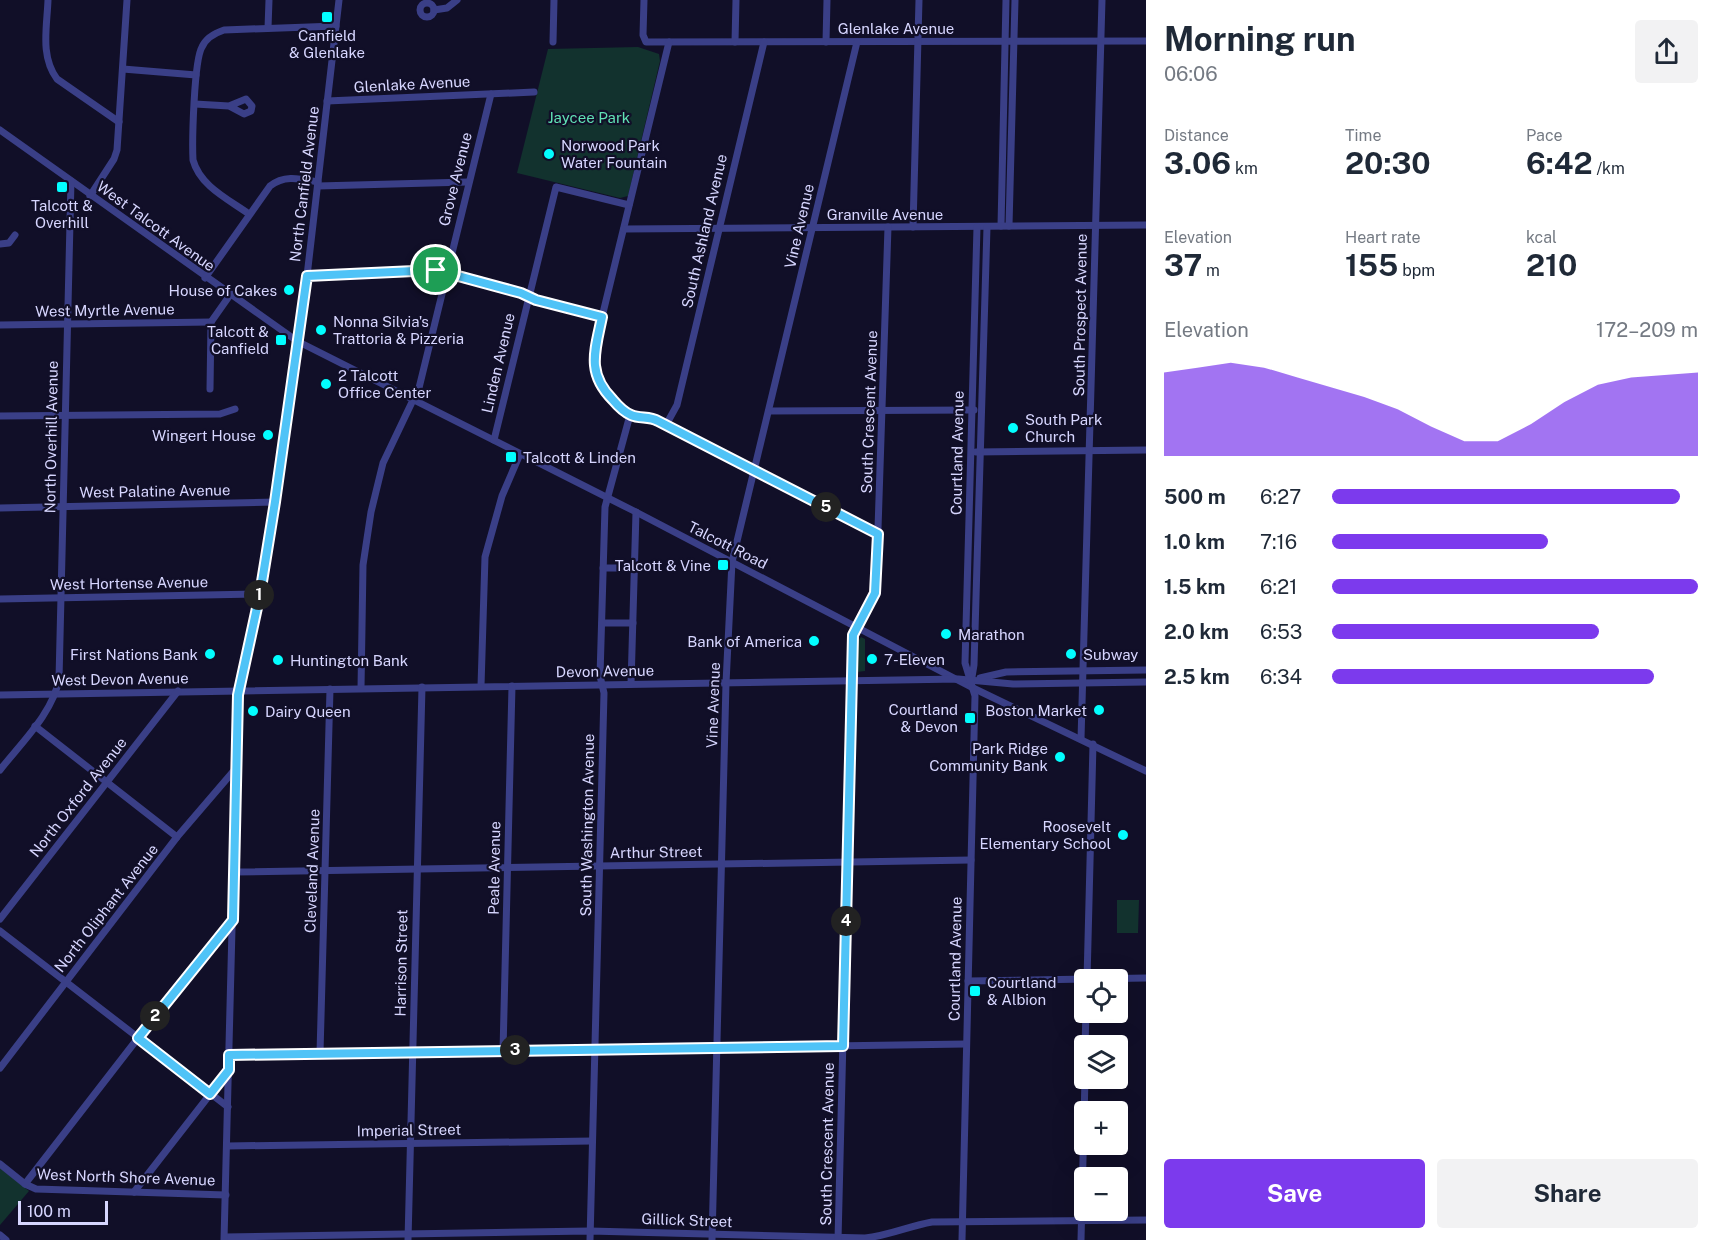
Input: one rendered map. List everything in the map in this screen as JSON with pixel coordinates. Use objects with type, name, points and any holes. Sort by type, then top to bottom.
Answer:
[{"type":"street","points":[[48,0],[46,48],[51,71],[57,79],[119,122]]},
{"type":"street","points":[[90,195],[114,159],[117,150],[127,0]]},
{"type":"street","points":[[268,28],[269,0]]},
{"type":"street","name":"North Canfield Avenue","points":[[225,1238],[240,690],[260,594],[275,502],[307,276],[339,0]]},
{"type":"street","points":[[434,10],[447,8],[458,0]]},
{"type":"street","points":[[553,42],[554,0]]},
{"type":"street","name":"Glenlake Avenue","points":[[644,0],[643,35],[646,42],[1146,41]]},
{"type":"street","points":[[735,42],[736,0]]},
{"type":"street","points":[[826,42],[827,0]]},
{"type":"street","points":[[914,227],[919,0]]},
{"type":"street","points":[[1006,0],[1010,41]]},
{"type":"street","points":[[1005,226],[1010,41],[1014,0]]},
{"type":"street","name":"South Prospect Avenue","points":[[1082,739],[1102,0]]},
{"type":"street","points":[[249,214],[206,183],[197,172],[192,154],[196,75],[200,50],[208,38],[224,30],[336,26]]},
{"type":"street","points":[[669,42],[602,317],[594,368],[600,384],[605,392],[630,415],[653,418],[878,534]]},
{"type":"street","name":"South Ashland Avenue","points":[[666,426],[677,405],[764,42]]},
{"type":"street","name":"Vine Avenue","points":[[712,1237],[726,683],[732,562],[857,42]]},
{"type":"street","points":[[123,69],[196,75]]},
{"type":"street","name":"Glenlake Avenue","points":[[327,101],[534,92]]},
{"type":"street","name":"Grove Avenue","points":[[362,688],[363,565],[370,512],[383,463],[418,392],[491,94]]},
{"type":"street","points":[[195,104],[229,106]]},
{"type":"street","name":"West Talcott Avenue","points":[[1,133],[297,342]]},
{"type":"street","points":[[206,278],[270,186],[282,178],[318,184],[468,182]]},
{"type":"street","name":"North Overhill Avenue","points":[[56,693],[59,678],[71,182]]},
{"type":"street","name":"Linden Avenue","points":[[494,440],[556,187],[629,205]]},
{"type":"street","name":"Granville Avenue","points":[[624,229],[1146,225]]},
{"type":"street","name":"South Crescent Avenue","points":[[838,1239],[853,635],[875,593],[888,227]]},
{"type":"street","name":"Courtland Avenue","points":[[962,1240],[975,696],[965,663],[977,227]]},
{"type":"street","name":"Courtland Avenue","points":[[971,679],[974,665],[987,227]]},
{"type":"street","points":[[0,244],[9,243],[15,235]]},
{"type":"street","points":[[307,276],[436,270],[602,317]]},
{"type":"street","points":[[210,389],[211,322],[230,295]]},
{"type":"street","name":"West Myrtle Avenue","points":[[0,325],[211,322]]},
{"type":"street","name":"Talcott Road","points":[[297,342],[636,512],[973,688],[1146,771]]},
{"type":"street","points":[[0,416],[220,414],[235,409]]},
{"type":"street","points":[[769,411],[982,410]]},
{"type":"street","name":"South Washington Avenue","points":[[590,1240],[604,693],[600,676],[605,507],[630,415]]},
{"type":"street","points":[[971,453],[1146,450]]},
{"type":"street","points":[[481,686],[485,557],[502,496],[520,454]]},
{"type":"street","name":"West Palatine Avenue","points":[[0,508],[275,502]]},
{"type":"street","points":[[631,684],[636,512]]},
{"type":"street","points":[[603,568],[634,568]]},
{"type":"street","name":"West Hortense Avenue","points":[[0,599],[260,594]]},
{"type":"street","points":[[602,623],[633,623]]},
{"type":"street","name":"Devon Avenue","points":[[971,679],[1006,672],[1146,670]]},
{"type":"street","name":"Devon Avenue","points":[[240,690],[958,679],[1013,684],[1146,682]]},
{"type":"street","name":"Peale Avenue","points":[[503,1051],[512,686]]},
{"type":"street","name":"Harrison Street","points":[[408,1237],[422,687]]},
{"type":"street","name":"Cleveland Avenue","points":[[320,1053],[330,689]]},
{"type":"street","name":"West Devon Avenue","points":[[0,694],[240,690]]},
{"type":"street","name":"North Oxford Avenue","points":[[0,919],[178,691]]},
{"type":"street","points":[[0,770],[56,693]]},
{"type":"street","points":[[34,726],[177,837]]},
{"type":"street","points":[[1087,969],[1093,744]]},
{"type":"street","name":"North Oliphant Avenue","points":[[0,1068],[177,837],[237,767]]},
{"type":"street","name":"Arthur Street","points":[[234,872],[971,860]]},
{"type":"street","points":[[0,1164],[25,1184],[233,920]]},
{"type":"street","points":[[0,931],[228,1107]]},
{"type":"street","points":[[1128,978],[1146,978]]},
{"type":"street","points":[[968,981],[1074,979]]},
{"type":"street","points":[[229,1055],[966,1044]]},
{"type":"street","points":[[134,1192],[229,1070]]},
{"type":"street","points":[[1083,1167],[1085,1089]]},
{"type":"street","name":"Imperial Street","points":[[227,1146],[592,1141]]},
{"type":"street","name":"West North Shore Avenue","points":[[25,1184],[36,1189],[226,1195]]},
{"type":"street","name":"Gillick Street","points":[[1128,1220],[1146,1220]]},
{"type":"street","points":[[1081,1240],[1082,1221]]},
{"type":"street","name":"Gillick Street","points":[[225,1238],[408,1237],[590,1231],[712,1237],[838,1239],[875,1237],[932,1222],[1082,1221]]},
{"type":"street","points":[[0,1235],[6,1240]]},
{"type":"green space","name":"Jaycee Park","points":[[638,47],[659,54],[660,61],[628,196],[620,198],[517,173],[548,49]]},
{"type":"green space","points":[[861,637],[865,639],[865,671],[857,672],[856,644]]},
{"type":"green space","points":[[1117,900],[1139,900],[1138,933],[1117,933]]},
{"type":"green space","points":[[0,1168],[29,1191],[0,1225]]},
{"type":"place","name":"Canfield & Glenlake","points":[[327,17]]},
{"type":"place","name":"Norwood Park Water Fountain","points":[[549,154]]},
{"type":"place","name":"Talcott & Overhill","points":[[62,187]]},
{"type":"place","name":"House of Cakes","points":[[289,290]]},
{"type":"place","name":"Nonna Silvia's Trattoria & Pizzeria","points":[[321,330]]},
{"type":"place","name":"Talcott & Canfield","points":[[281,340]]},
{"type":"place","name":"2 Talcott Office Center","points":[[326,384]]},
{"type":"place","name":"South Park Church","points":[[1013,428]]},
{"type":"place","name":"Wingert House","points":[[268,435]]},
{"type":"place","name":"Talcott & Linden","points":[[511,457]]},
{"type":"place","name":"Talcott & Vine","points":[[723,565]]},
{"type":"place","name":"Marathon","points":[[946,634]]},
{"type":"place","name":"Bank of America","points":[[814,641]]},
{"type":"place","name":"First Nations Bank","points":[[210,654]]},
{"type":"place","name":"Subway","points":[[1071,654]]},
{"type":"place","name":"7-Eleven","points":[[872,659]]},
{"type":"place","name":"Huntington Bank","points":[[278,660]]},
{"type":"place","name":"Boston Market","points":[[1099,710]]},
{"type":"place","name":"Dairy Queen","points":[[253,711]]},
{"type":"place","name":"Courtland & Devon","points":[[970,718]]},
{"type":"place","name":"Park Ridge Community Bank","points":[[1060,757]]},
{"type":"place","name":"Roosevelt Elementary School","points":[[1123,835]]},
{"type":"place","name":"Courtland & Albion","points":[[975,991]]},
{"type":"route","points":[[436,270],[602,317],[594,368],[605,392],[621,408],[630,415],[653,418],[878,534],[874,598],[853,635],[843,1046],[229,1055],[229,1070],[210,1094],[138,1038],[233,920],[238,695],[260,594],[307,276],[436,270]]}]
